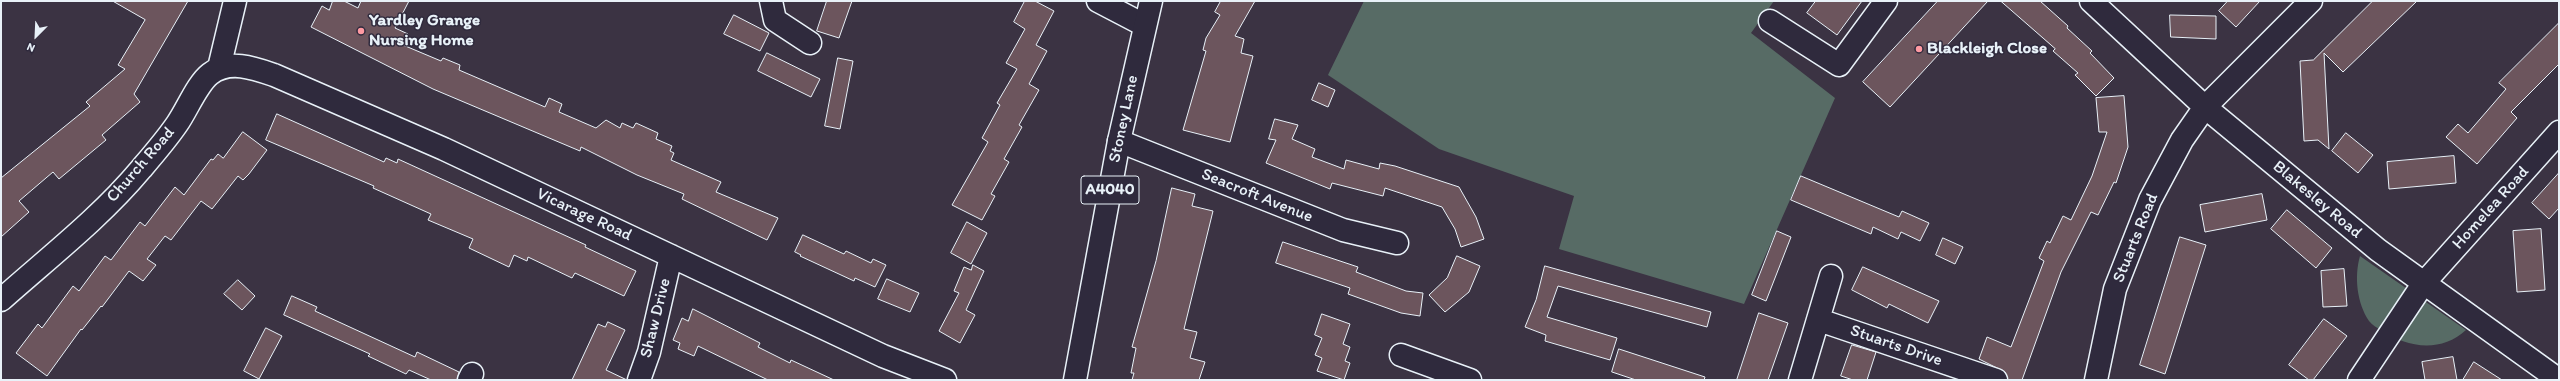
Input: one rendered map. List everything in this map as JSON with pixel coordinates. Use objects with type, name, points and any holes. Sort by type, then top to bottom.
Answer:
[{"type":"street","points":[[219,68],[235,1]]},
{"type":"street","points":[[771,1],[775,20],[810,43]]},
{"type":"street","points":[[1098,1],[1144,25]]},
{"type":"street","name":"Stoney Lane","points":[[1075,380],[1119,141],[1144,25],[1151,1]]},
{"type":"street","points":[[1770,21],[1839,65],[1886,1]]},
{"type":"street","name":"Blakesley Road","points":[[2091,1],[2205,107],[2423,284],[2559,380]]},
{"type":"street","name":"Stuarts Road","points":[[2096,380],[2115,289],[2150,200],[2182,140],[2205,107],[2311,1]]},
{"type":"street","name":"Vicarage Road","points":[[219,68],[248,66],[274,75],[444,148],[883,356],[945,380]]},
{"type":"street","name":"Church Road","points":[[1,300],[99,213],[140,170],[177,125],[202,81],[219,68]]},
{"type":"street","name":"Homelea Road","points":[[2359,380],[2423,284],[2559,132]]},
{"type":"street","name":"Seacroft Avenue","points":[[1119,141],[1343,230],[1398,243]]},
{"type":"street","name":"Shaw Drive","points":[[639,380],[649,352],[671,256]]},
{"type":"street","points":[[1800,380],[1831,276]]},
{"type":"street","name":"Stuarts Drive","points":[[1819,320],[1996,380]]},
{"type":"street","points":[[1401,355],[1470,380]]},
{"type":"green space","points":[[1364,1],[1774,1],[1751,33],[1835,98],[1744,304],[1559,249],[1574,196],[1439,149],[1328,75]]},
{"type":"green space","points":[[2360,256],[2466,330],[2446,342],[2435,345],[2424,345],[2402,341],[2375,326],[2369,321],[2365,314],[2359,298],[2357,272]]},
{"type":"building","points":[[113,1],[188,1],[134,94],[140,102],[102,135],[106,140],[59,179],[53,172],[19,201],[29,212],[1,237],[1,178],[90,106],[86,102],[125,69],[118,65],[145,20]]},
{"type":"building","points":[[333,1],[344,1],[358,8],[361,1],[409,1],[395,28],[408,34],[403,45],[441,61],[443,58],[460,65],[459,70],[545,107],[549,98],[562,104],[559,112],[596,128],[606,120],[620,128],[622,123],[633,128],[636,123],[658,133],[656,139],[672,146],[670,151],[674,153],[671,160],[721,182],[716,192],[778,218],[767,240],[682,199],[684,194],[637,175],[581,147],[580,151],[433,89],[311,27],[322,6],[329,10]]},
{"type":"building","points":[[827,1],[852,1],[839,38],[817,31]]},
{"type":"building","points":[[1025,1],[1035,1],[1054,11],[1036,45],[1047,51],[1029,84],[1039,90],[1019,125],[1022,127],[1004,159],[1009,162],[991,194],[995,196],[982,220],[952,205],[988,142],[982,138],[1000,105],[997,103],[1017,69],[1006,63],[1025,29],[1014,22]]},
{"type":"building","points":[[1221,1],[1255,1],[1235,36],[1244,39],[1241,53],[1253,56],[1230,142],[1183,130],[1206,51],[1203,50],[1206,38],[1220,15],[1215,12]]},
{"type":"building","points":[[1816,1],[1862,1],[1837,35],[1807,13]]},
{"type":"building","name":"Blackleigh Close","points":[[1938,1],[1988,1],[1890,107],[1863,82]]},
{"type":"building","points":[[2001,1],[2040,1],[2068,26],[2067,28],[2092,51],[2090,53],[2114,78],[2096,96],[2075,75],[2078,73],[2053,51],[2055,49]]},
{"type":"building","points":[[2228,1],[2260,1],[2236,27],[2219,11]]},
{"type":"building","points":[[2373,1],[2417,1],[2343,72],[2324,53],[2329,149],[2318,140],[2304,141],[2300,61],[2313,60]]},
{"type":"building","points":[[734,15],[769,33],[760,51],[724,34]]},
{"type":"building","points":[[2170,15],[2216,16],[2216,39],[2171,37]]},
{"type":"building","points":[[2559,23],[2559,64],[2511,112],[2517,118],[2477,164],[2446,137],[2458,124],[2468,133],[2506,89],[2499,83]]},
{"type":"building","points":[[767,53],[820,79],[811,97],[758,71]]},
{"type":"building","points":[[838,58],[853,61],[840,129],[825,126]]},
{"type":"building","points":[[1319,83],[1335,90],[1328,107],[1312,100]]},
{"type":"building","points":[[2124,96],[2128,147],[2116,183],[2114,182],[2098,215],[2091,212],[2061,272],[2022,380],[2008,380],[2005,372],[1979,359],[1987,337],[2011,347],[2044,261],[2039,258],[2047,241],[2050,243],[2063,216],[2071,220],[2092,176],[2107,132],[2099,132],[2096,98]]},
{"type":"building","points":[[277,114],[384,162],[386,158],[397,163],[398,159],[586,245],[585,247],[636,271],[624,296],[575,273],[572,278],[528,257],[527,261],[514,255],[509,267],[469,248],[473,239],[428,220],[431,214],[373,188],[374,186],[266,140]]},
{"type":"building","points":[[1275,119],[1298,125],[1292,139],[1315,149],[1312,157],[1344,169],[1346,160],[1379,169],[1380,163],[1395,166],[1459,187],[1476,217],[1484,239],[1461,247],[1455,229],[1442,207],[1385,188],[1383,196],[1332,183],[1330,189],[1266,163],[1276,140],[1269,139]]},
{"type":"building","points":[[243,132],[267,150],[249,174],[243,180],[238,176],[212,209],[201,201],[171,240],[165,236],[147,259],[156,265],[143,281],[129,271],[102,307],[101,306],[82,330],[81,329],[47,376],[16,353],[38,324],[42,328],[73,286],[79,291],[105,256],[111,260],[140,222],[145,226],[175,187],[184,195],[211,159],[213,160],[218,154],[223,158]]},
{"type":"building","points":[[2346,133],[2373,155],[2358,173],[2332,151]]},
{"type":"building","points":[[2454,156],[2456,183],[2389,189],[2387,162]]},
{"type":"building","points":[[2559,173],[2559,208],[2549,219],[2532,203]]},
{"type":"building","points":[[1801,176],[1899,217],[1902,211],[1929,223],[1920,241],[1901,232],[1898,239],[1873,227],[1871,234],[1791,200]]},
{"type":"building","points":[[1172,188],[1195,194],[1192,206],[1213,211],[1184,329],[1197,332],[1190,358],[1205,362],[1199,380],[1132,380],[1134,373],[1131,373],[1136,348],[1132,347],[1156,261]]},
{"type":"building","points":[[2262,194],[2267,220],[2205,232],[2200,205]]},
{"type":"building","points":[[2287,210],[2332,248],[2316,268],[2271,229]]},
{"type":"building","points":[[967,222],[987,233],[971,264],[951,253]]},
{"type":"building","points":[[2541,229],[2545,290],[2517,292],[2513,231]]},
{"type":"building","points":[[1777,231],[1791,237],[1766,301],[1752,295]]},
{"type":"building","points":[[803,235],[844,254],[846,251],[871,263],[873,259],[886,265],[875,287],[855,278],[854,281],[800,256],[801,255],[795,252]]},
{"type":"building","points":[[2180,237],[2206,245],[2165,374],[2140,365]]},
{"type":"building","points":[[1943,238],[1963,247],[1955,264],[1936,255]]},
{"type":"building","points":[[1283,242],[1358,267],[1356,272],[1406,291],[1423,293],[1420,316],[1401,313],[1348,294],[1350,288],[1276,263]]},
{"type":"building","points":[[1457,256],[1480,266],[1469,292],[1445,312],[1429,295],[1447,278]]},
{"type":"building","points":[[973,265],[984,271],[966,310],[975,315],[960,343],[939,331],[959,293],[954,291],[964,267],[971,270]]},
{"type":"building","points":[[1545,266],[1711,312],[1707,327],[1558,286],[1547,317],[1617,338],[1610,360],[1545,341],[1546,335],[1525,327],[1536,300]]},
{"type":"building","points":[[1863,267],[1939,301],[1928,323],[1889,304],[1887,308],[1852,290]]},
{"type":"building","points":[[2344,269],[2347,306],[2323,307],[2321,271]]},
{"type":"building","points":[[887,279],[919,293],[910,312],[878,299]]},
{"type":"building","points":[[238,280],[255,296],[242,310],[224,294]]},
{"type":"building","points":[[292,296],[317,307],[315,311],[415,357],[417,352],[459,372],[457,380],[431,380],[409,370],[406,374],[368,356],[370,354],[284,315]]},
{"type":"building","points":[[693,309],[760,343],[758,347],[790,363],[791,360],[834,380],[768,380],[698,346],[694,356],[678,349],[680,343],[673,340],[682,318],[688,321]]},
{"type":"building","points":[[1759,313],[1788,323],[1768,380],[1737,380]]},
{"type":"building","points":[[1322,314],[1350,324],[1343,344],[1350,347],[1345,361],[1350,363],[1344,380],[1317,371],[1322,358],[1315,355],[1322,338],[1315,335]]},
{"type":"building","points":[[2324,319],[2347,336],[2313,380],[2309,380],[2289,365]]},
{"type":"building","points":[[608,322],[625,330],[606,370],[627,380],[572,380],[598,324],[605,327]]},
{"type":"building","points":[[266,328],[282,336],[259,379],[244,371]]},
{"type":"building","points":[[1852,345],[1876,352],[1867,380],[1853,380],[1841,376]]},
{"type":"building","points":[[1619,349],[1705,377],[1704,380],[1636,380],[1612,372]]},
{"type":"building","points":[[2453,357],[2457,380],[2425,380],[2422,362]]},
{"type":"building","points":[[2474,362],[2502,380],[2463,380]]},
{"type":"place","name":"Yardley Grange Nursing Home","points":[[361,31]]},
{"type":"place","name":"Blackleigh Close","points":[[1919,49]]}]
